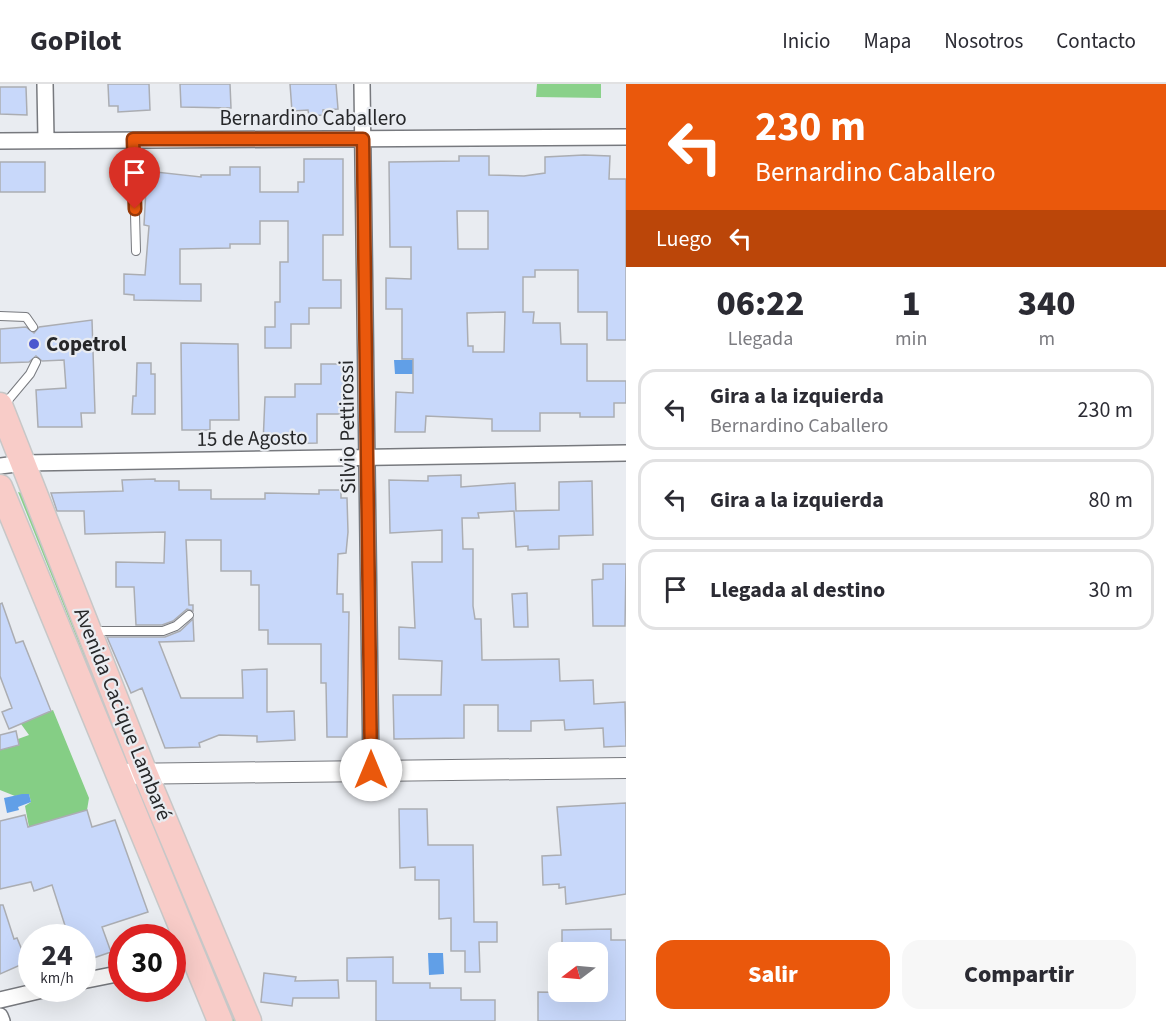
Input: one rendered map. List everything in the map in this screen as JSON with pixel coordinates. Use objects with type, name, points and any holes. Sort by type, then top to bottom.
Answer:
[{"type":"main road","name":"Avenida Cacique Lambaré","points":[[1,407],[12,465],[90,631],[145,773],[249,1021]]},
{"type":"main road","name":"Avenida Cacique Lambaré","points":[[0,487],[117,774],[171,924]]},
{"type":"main road","name":"Avenida Cacique Lambaré","points":[[186,964],[220,1021]]},
{"type":"street","points":[[45,84],[46,140]]},
{"type":"street","name":"Silvio Pettirossi","points":[[362,84],[371,770]]},
{"type":"street","name":"Bernardino Caballero","points":[[0,141],[626,137]]},
{"type":"street","name":"15 de Agosto","points":[[12,465],[368,456],[626,453]]},
{"type":"street","points":[[117,774],[626,768]]},
{"type":"street","points":[[0,1000],[18,996]]},
{"type":"street","points":[[0,1016],[2,1021]]},
{"type":"lane","points":[[133,139],[136,251]]},
{"type":"lane","points":[[0,316],[26,317],[33,327]]},
{"type":"lane","points":[[1,407],[30,374],[36,362]]},
{"type":"lane","points":[[90,631],[163,631],[176,626],[189,615]]},
{"type":"green space","points":[[537,84],[601,84],[601,98],[536,97]]},
{"type":"green space","points":[[18,492],[22,493],[116,730],[114,731]]},
{"type":"green space","points":[[53,710],[89,798],[87,810],[29,827],[25,806],[31,802],[29,794],[15,796],[0,790],[0,750],[19,745],[18,739],[29,735],[21,724]]},
{"type":"green space","points":[[144,805],[149,806],[236,1021],[230,1021]]},
{"type":"water","points":[[394,360],[413,360],[413,374],[395,374]]},
{"type":"water","points":[[29,794],[31,802],[18,807],[19,810],[7,813],[4,798]]},
{"type":"water","points":[[428,953],[443,953],[444,974],[429,975]]},
{"type":"building","points":[[108,84],[149,84],[150,110],[118,112],[118,106],[109,106]]},
{"type":"building","points":[[180,84],[230,84],[231,108],[181,107]]},
{"type":"building","points":[[290,84],[336,84],[338,109],[323,110],[323,115],[309,116],[308,110],[292,111]]},
{"type":"building","points":[[0,87],[26,87],[27,115],[0,114]]},
{"type":"building","points":[[459,156],[489,156],[489,175],[524,176],[545,173],[545,157],[610,156],[609,179],[626,179],[626,340],[607,340],[607,312],[578,312],[578,270],[535,270],[535,277],[523,277],[523,312],[534,312],[533,323],[560,323],[561,344],[587,344],[587,381],[626,381],[626,403],[614,403],[614,417],[580,417],[580,413],[540,413],[540,431],[492,431],[492,419],[426,416],[425,432],[395,432],[396,392],[413,393],[413,359],[402,359],[402,309],[386,309],[386,278],[411,279],[411,247],[390,247],[389,162],[459,161]],"holes":[[[457,211],[488,211],[488,249],[458,249]],[[505,312],[504,352],[473,352],[473,346],[468,346],[467,313]]]},
{"type":"building","points":[[304,159],[343,159],[343,235],[323,235],[323,280],[341,280],[341,308],[309,308],[309,324],[291,324],[291,348],[265,348],[265,327],[275,327],[275,302],[280,302],[280,262],[288,262],[288,221],[260,221],[260,244],[230,244],[230,248],[180,249],[180,284],[201,284],[201,301],[134,300],[134,295],[124,294],[124,274],[145,275],[149,226],[144,225],[147,171],[201,177],[201,175],[230,175],[230,167],[260,167],[260,192],[298,192],[298,182],[304,182]]},
{"type":"building","points":[[0,162],[45,162],[45,192],[0,192]]},
{"type":"building","points":[[92,320],[95,413],[81,413],[82,427],[38,427],[36,390],[66,388],[64,360],[42,361],[36,356],[29,362],[0,363],[0,329],[26,327],[34,333],[39,327]]},
{"type":"building","points":[[181,343],[238,344],[239,420],[210,420],[210,430],[182,430]]},
{"type":"building","points":[[137,363],[151,363],[151,374],[155,374],[155,414],[132,414],[133,396],[136,396]]},
{"type":"building","points":[[321,364],[344,364],[344,414],[317,414],[317,443],[263,444],[265,397],[295,397],[295,384],[321,384]]},
{"type":"building","points":[[461,475],[461,487],[515,483],[516,511],[559,510],[559,482],[592,481],[593,535],[559,536],[559,549],[528,550],[528,546],[516,547],[514,511],[478,513],[479,518],[462,518],[463,549],[473,549],[473,606],[475,619],[481,619],[482,660],[559,659],[560,681],[593,680],[594,704],[625,702],[626,746],[604,747],[603,728],[565,730],[564,720],[531,721],[531,731],[498,731],[498,705],[464,705],[464,738],[394,739],[393,695],[441,695],[442,661],[399,659],[399,627],[415,628],[412,562],[442,562],[442,530],[390,533],[389,480],[428,481],[428,476]]},
{"type":"building","points":[[155,479],[155,481],[179,481],[179,490],[211,490],[211,499],[265,499],[265,493],[319,494],[319,490],[341,490],[341,498],[347,498],[346,553],[338,554],[337,594],[343,594],[343,612],[349,612],[347,737],[327,737],[326,683],[321,683],[321,644],[268,644],[268,630],[259,630],[259,585],[251,585],[251,571],[221,571],[221,540],[186,540],[189,605],[193,605],[193,611],[187,609],[173,621],[162,625],[136,625],[134,587],[116,587],[116,562],[164,563],[165,532],[85,534],[84,511],[57,511],[51,493],[123,491],[122,480]]},
{"type":"building","points":[[603,564],[626,564],[625,626],[593,626],[592,580],[603,579]]},
{"type":"building","points":[[527,593],[528,627],[514,627],[512,594]]},
{"type":"building","points":[[2,603],[16,643],[23,641],[51,711],[9,729],[2,712],[12,708],[0,676],[0,604]]},
{"type":"building","points":[[193,619],[194,641],[159,642],[181,698],[243,698],[242,670],[267,669],[267,712],[294,711],[295,740],[257,742],[257,736],[219,735],[199,743],[200,747],[165,748],[142,688],[131,693],[107,637],[165,637],[180,631]]},
{"type":"building","points":[[16,731],[19,745],[0,750],[0,735]]},
{"type":"building","points":[[626,803],[626,894],[566,904],[565,887],[559,888],[559,884],[543,885],[542,856],[561,855],[557,807]]},
{"type":"building","points":[[399,809],[427,809],[428,845],[473,845],[474,922],[497,922],[497,942],[479,942],[480,972],[465,972],[465,951],[451,951],[451,918],[439,919],[439,880],[415,880],[415,867],[400,868]]},
{"type":"building","points":[[87,810],[92,827],[115,820],[148,912],[102,927],[108,944],[108,953],[96,957],[96,924],[65,924],[52,885],[34,891],[31,882],[0,889],[0,821],[25,815],[28,827]]},
{"type":"building","points":[[0,905],[3,905],[14,939],[17,938],[18,940],[18,966],[0,974]]},
{"type":"building","points":[[611,929],[611,940],[626,940],[626,1021],[538,1021],[538,992],[548,992],[548,1002],[608,1002],[608,942],[562,942],[562,930]]},
{"type":"building","points":[[393,957],[393,983],[430,983],[430,988],[461,988],[461,1000],[495,1000],[495,1021],[376,1021],[376,981],[347,981],[347,958]]},
{"type":"building","points":[[264,973],[296,977],[295,981],[338,980],[339,998],[293,998],[292,1006],[261,1002]]},
{"type":"place","name":"Copetrol","points":[[34,344]]},
{"type":"route","points":[[135,209],[133,139],[363,139],[371,770]]}]
